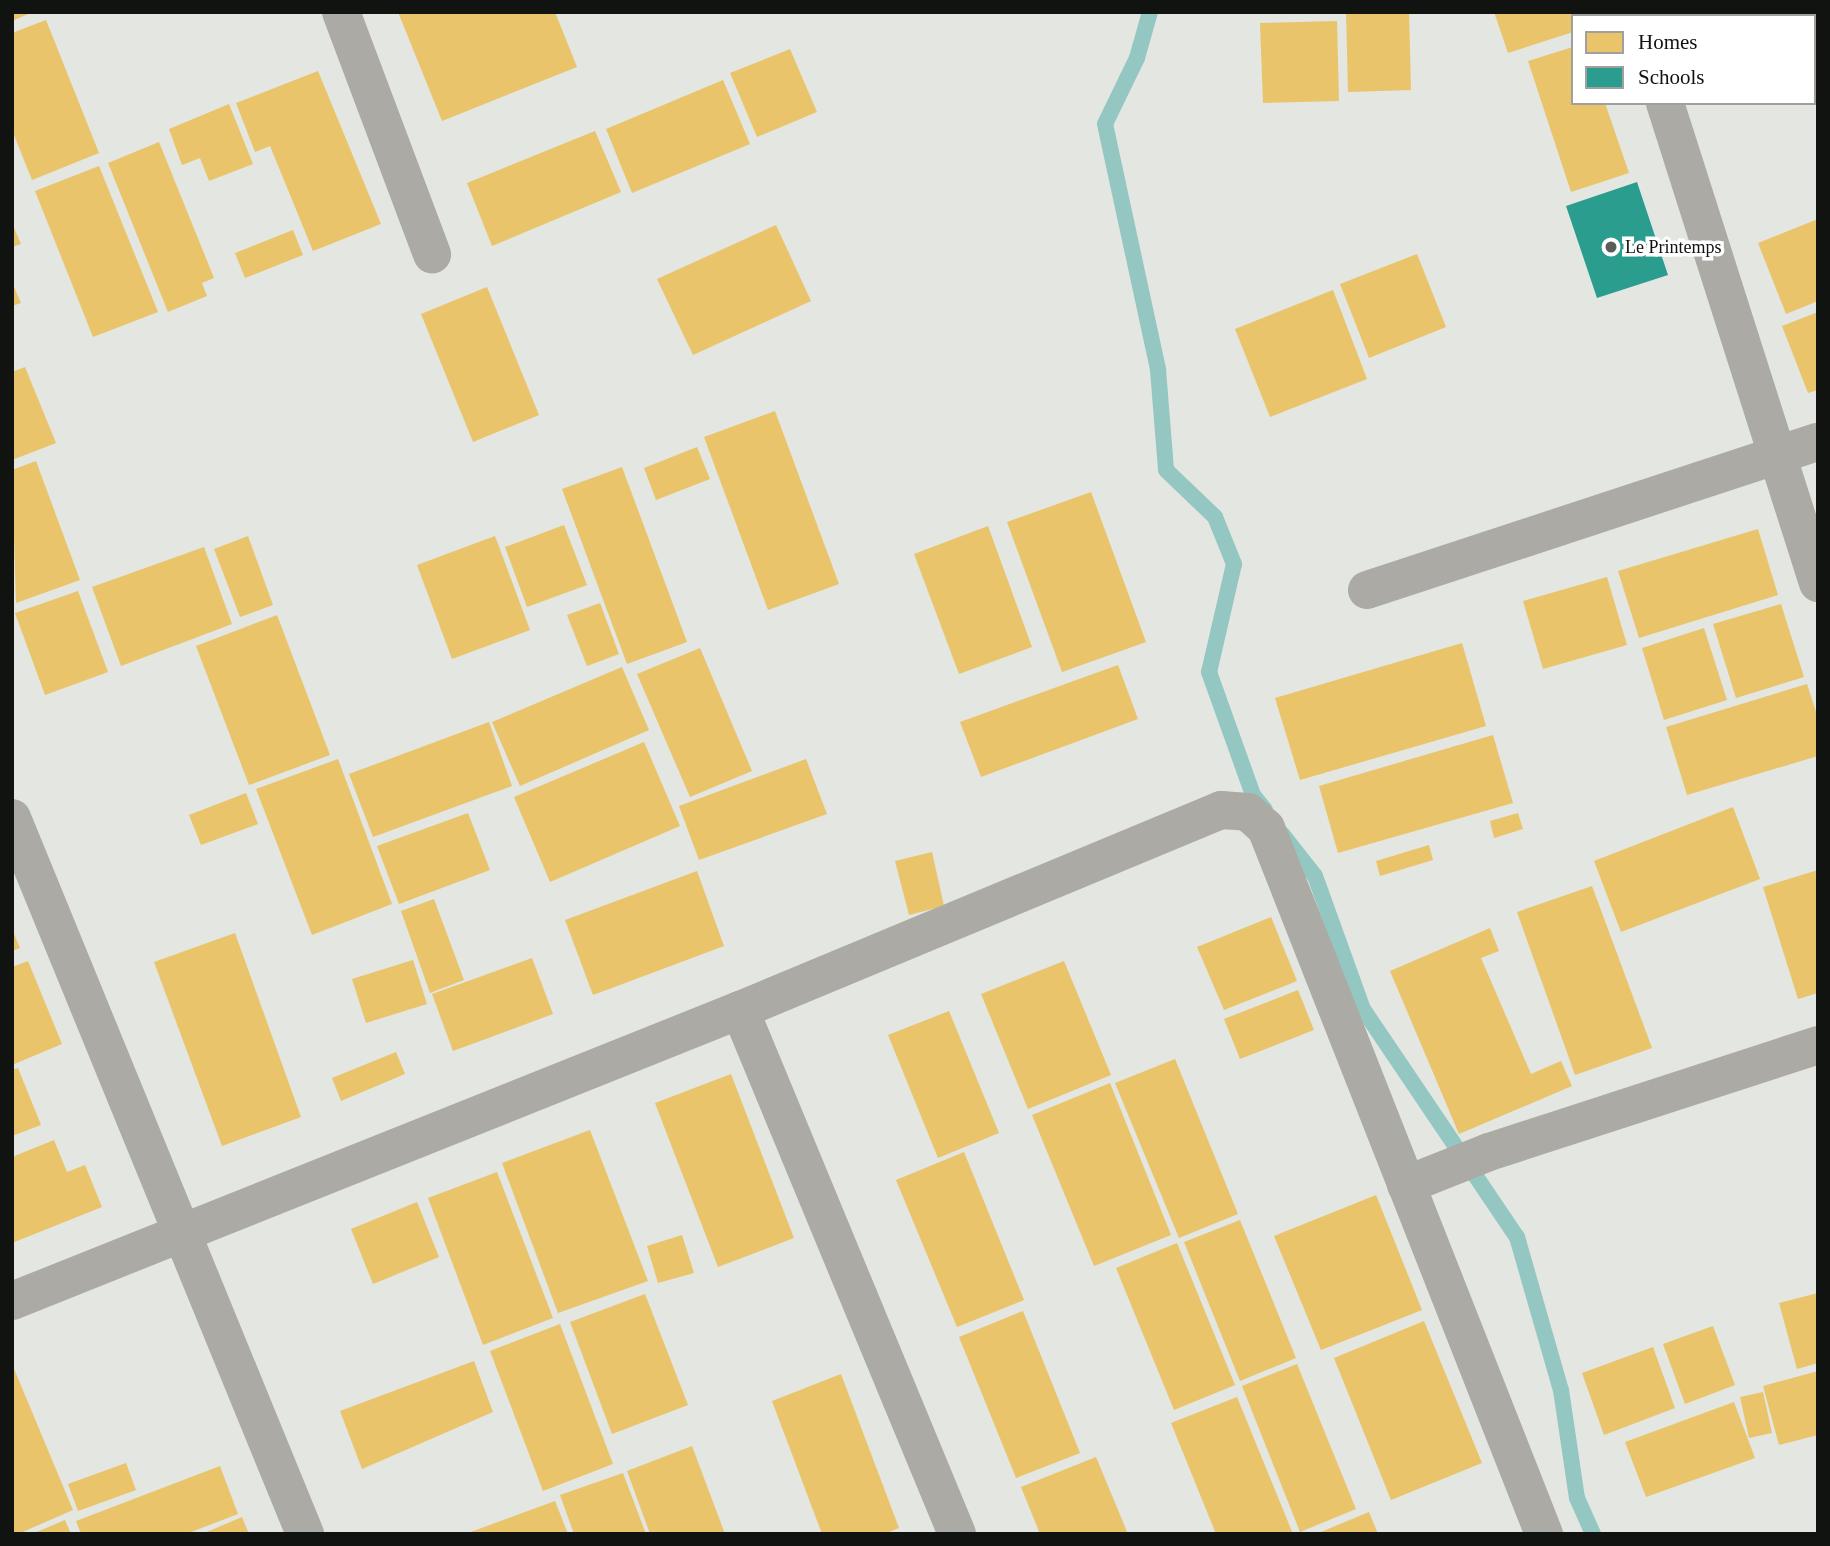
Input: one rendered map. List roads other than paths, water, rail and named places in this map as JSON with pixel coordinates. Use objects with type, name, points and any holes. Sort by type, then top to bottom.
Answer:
[{"type":"street","points":[[341,12],[432,254]]},
{"type":"street","points":[[1666,105],[1818,583]]},
{"type":"street","points":[[1367,590],[1818,442]]},
{"type":"street","points":[[12,1301],[740,1010],[1221,810],[1248,812],[1266,828],[1417,1180],[1544,1534]]},
{"type":"street","points":[[12,818],[305,1534]]},
{"type":"street","points":[[740,1010],[957,1534]]},
{"type":"street","points":[[1417,1180],[1489,1152],[1818,1045]]},
{"type":"waterway","points":[[1150,12],[1137,58],[1105,124],[1158,370],[1166,470],[1215,517],[1234,564],[1209,672],[1253,795],[1265,810]]},
{"type":"waterway","points":[[1282,834],[1315,876],[1363,1009],[1517,1237],[1561,1390],[1577,1498],[1593,1534]]},
{"type":"place","name":"Le Printemps","points":[[1611,247]]}]
